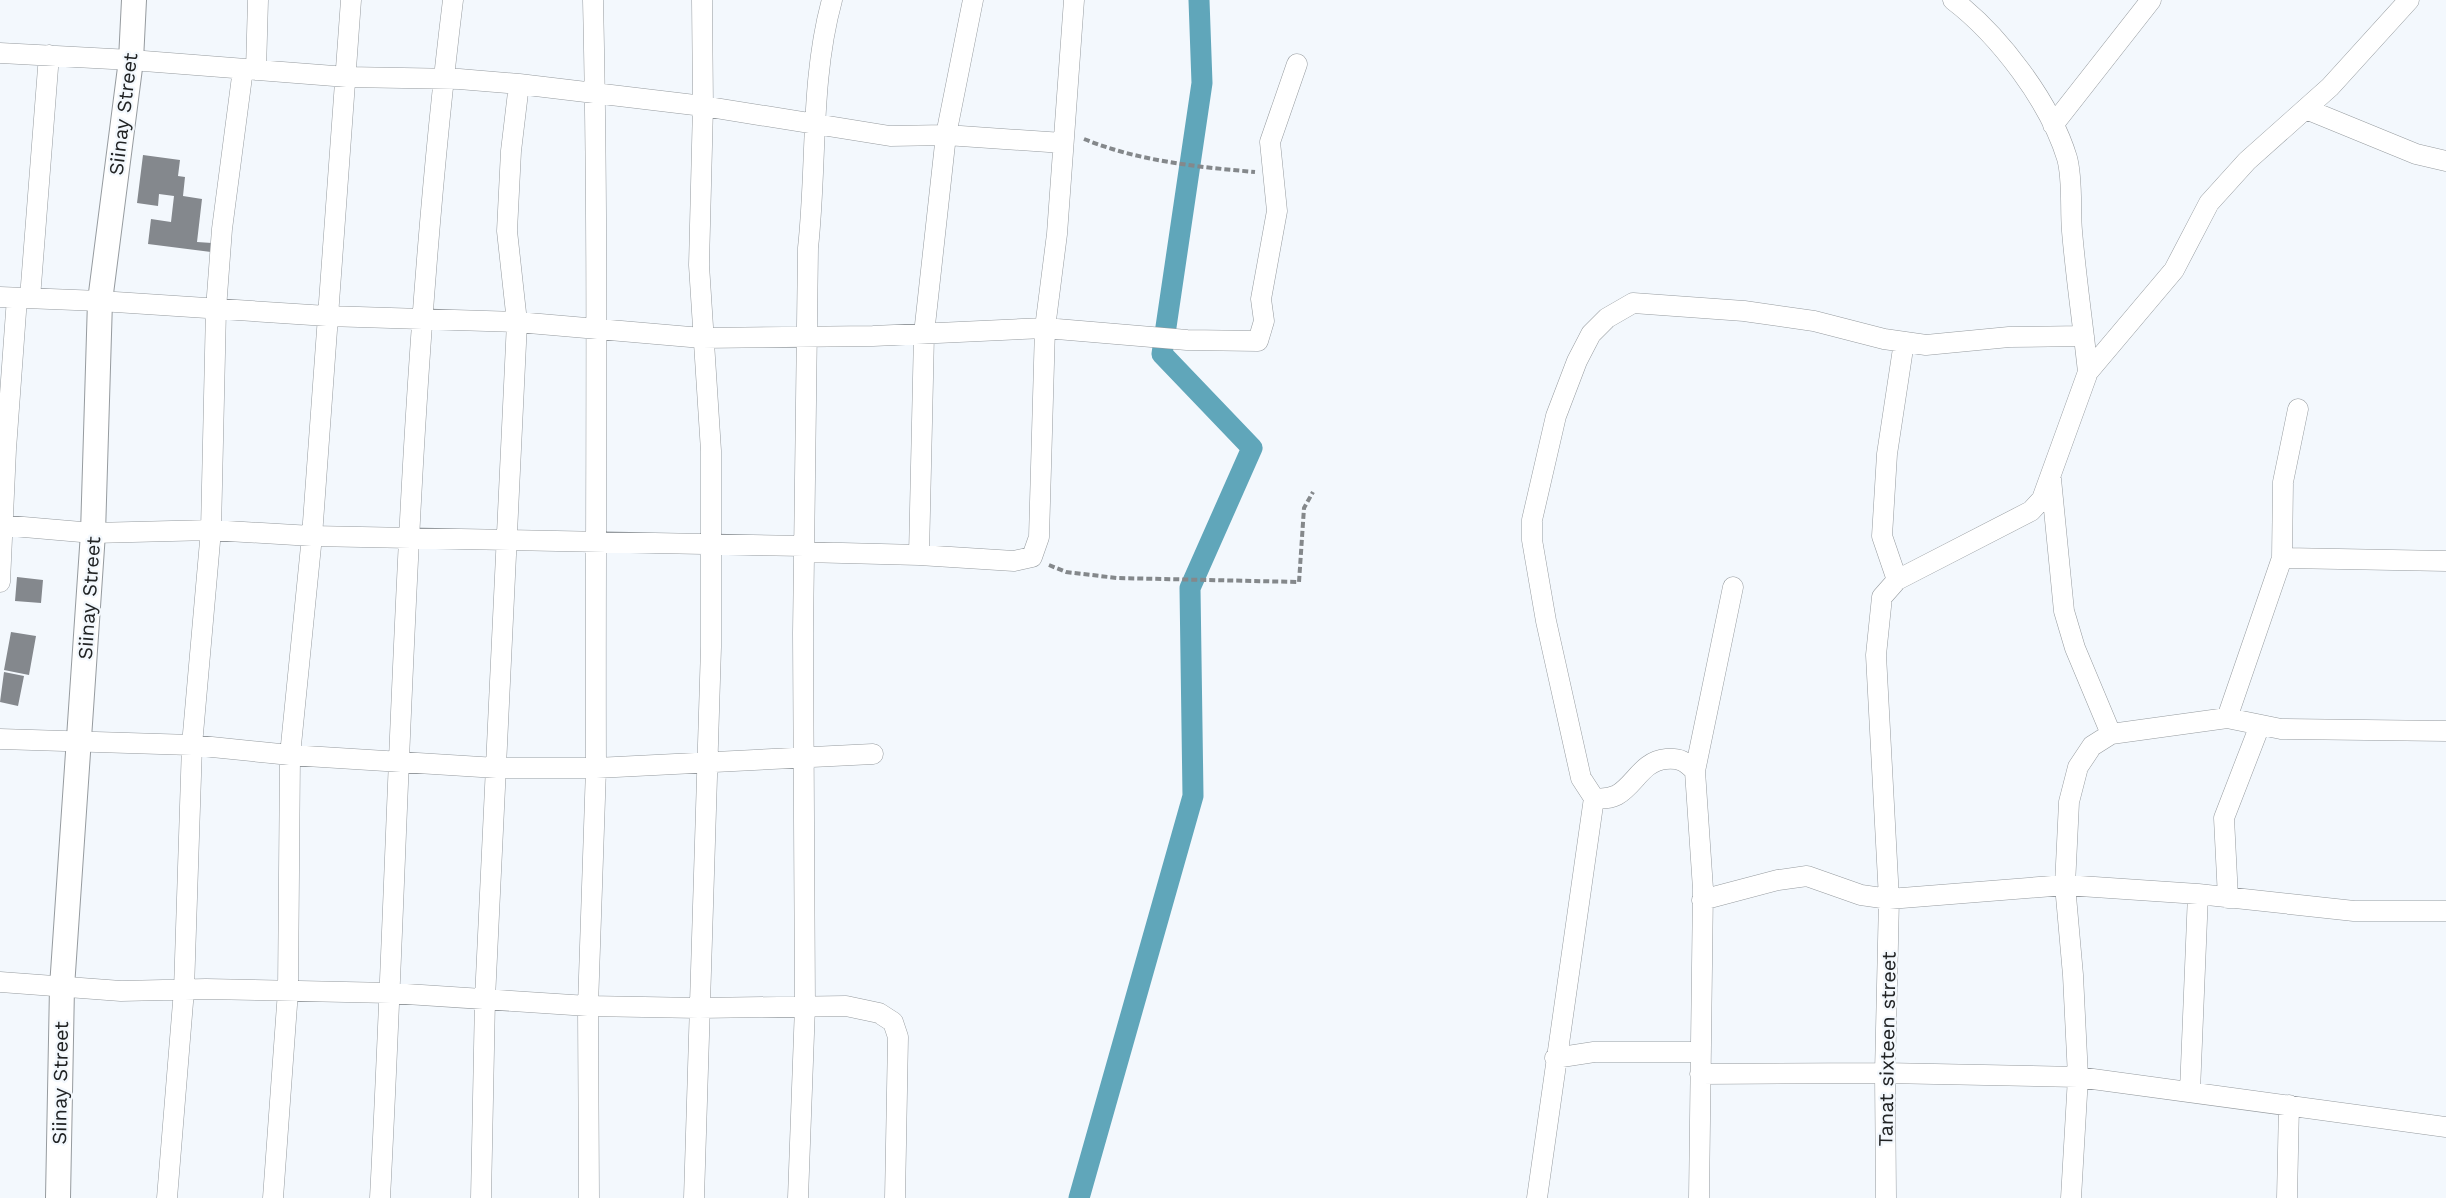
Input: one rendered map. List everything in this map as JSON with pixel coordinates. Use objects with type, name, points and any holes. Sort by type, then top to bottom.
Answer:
[{"type":"street","name":"Siinay Street","points":[[58,1198],[62,987],[93,533],[100,301],[131,60],[134,0]]},
{"type":"street","points":[[167,1198],[184,990],[192,745],[212,530],[216,309],[222,229],[249,69],[258,0]]},
{"type":"street","points":[[273,1198],[288,991],[290,755],[312,536],[351,0]]},
{"type":"street","points":[[380,1198],[391,993],[409,537],[422,319],[443,79],[453,0]]},
{"type":"street","points":[[589,1198],[588,1006],[596,768],[597,329],[593,0]]},
{"type":"street","points":[[694,1198],[711,647],[711,451],[699,265],[703,106],[702,0]]},
{"type":"street","points":[[798,1198],[805,1006],[804,549],[808,248],[813,200],[821,45],[832,0]]},
{"type":"street","points":[[919,555],[924,334],[946,135],[973,0]]},
{"type":"street","points":[[2,525],[93,533],[212,530],[312,536],[507,538],[710,545],[1014,561],[1032,557],[1039,537],[1045,328],[1057,234],[1074,0]]},
{"type":"street","points":[[1953,0],[1967,11],[2018,65],[2053,125],[2067,159],[2072,231],[2088,372]]},
{"type":"street","points":[[2053,125],[2151,0]]},
{"type":"street","points":[[1904,342],[1887,454],[1882,536],[1897,580],[2031,511],[2042,499],[2088,372],[2174,270],[2209,203],[2247,161],[2330,87],[2409,0]]},
{"type":"street","points":[[0,53],[131,60],[347,77],[443,79],[519,84],[703,106],[890,136],[1063,137]]},
{"type":"street","points":[[0,582],[16,298],[49,56]]},
{"type":"street","points":[[16,298],[100,301],[327,316],[517,322],[702,338],[924,334],[1045,328],[1187,340],[1258,341],[1264,321],[1261,299],[1277,211],[1270,142],[1296,64]]},
{"type":"street","points":[[481,1198],[485,999],[517,322],[507,231],[511,151],[519,84]]},
{"type":"street","points":[[2306,109],[2416,154],[2446,161]]},
{"type":"street","points":[[1537,1198],[1594,798],[1581,778],[1576,758],[1546,621],[1532,540],[1532,520],[1556,416],[1577,361],[1591,334],[1607,318],[1633,303],[1744,311],[1802,319],[1926,345],[2009,337],[2084,336]]},
{"type":"street","points":[[2227,718],[2282,558],[2283,482],[2298,409]]},
{"type":"street","points":[[2050,476],[2064,611],[2075,648],[2111,734]]},
{"type":"street","points":[[2282,558],[2446,561]]},
{"type":"street","name":"Tanat sixteen street","points":[[1886,1198],[1885,1073],[1889,899],[1876,655],[1882,597],[1897,580]]},
{"type":"street","points":[[1699,1198],[1702,900],[1695,771],[1733,587]]},
{"type":"street","points":[[2071,1198],[2078,1077],[2073,975],[2065,885],[2069,802],[2078,767],[2092,746],[2111,734],[2227,718],[2281,729],[2446,731]]},
{"type":"street","points":[[2228,897],[2224,818],[2260,725]]},
{"type":"street","points":[[0,739],[192,745],[290,755],[497,768],[596,768],[873,754]]},
{"type":"street","points":[[1594,798],[1605,799],[1619,794],[1636,775],[1656,760],[1677,758],[1686,761],[1695,771]]},
{"type":"street","points":[[1702,900],[1778,880],[1807,876],[1861,895],[1889,899],[2065,885],[2198,894],[2354,911],[2446,911]]},
{"type":"street","points":[[2190,1090],[2198,894]]},
{"type":"street","points":[[0,982],[121,991],[391,993],[588,1006],[699,1008],[846,1006],[879,1013],[893,1022],[898,1037],[895,1198]]},
{"type":"street","points":[[1556,1058],[1594,1052],[1701,1052]]},
{"type":"street","points":[[1700,1074],[1885,1073],[2078,1077],[2190,1090],[2446,1127]]},
{"type":"street","points":[[2288,1198],[2289,1105]]},
{"type":"path","points":[[1063,137],[1179,164],[1274,174]]},
{"type":"path","points":[[1032,557],[1066,572],[1145,579],[1299,582],[1304,508],[1313,492]]},
{"type":"building","points":[[143,155],[180,160],[178,176],[185,177],[183,196],[202,199],[197,242],[212,243],[211,252],[148,244],[151,219],[171,222],[174,196],[159,194],[158,206],[137,203]]},
{"type":"building","points":[[17,577],[43,580],[41,603],[15,601]]},
{"type":"building","points":[[11,632],[36,636],[29,675],[4,670]]},
{"type":"building","points":[[4,672],[24,676],[18,706],[0,702]]},
{"type":"waterway","points":[[1079,1198],[1193,796],[1190,588],[1252,448],[1162,354],[1202,83],[1199,0]]}]
